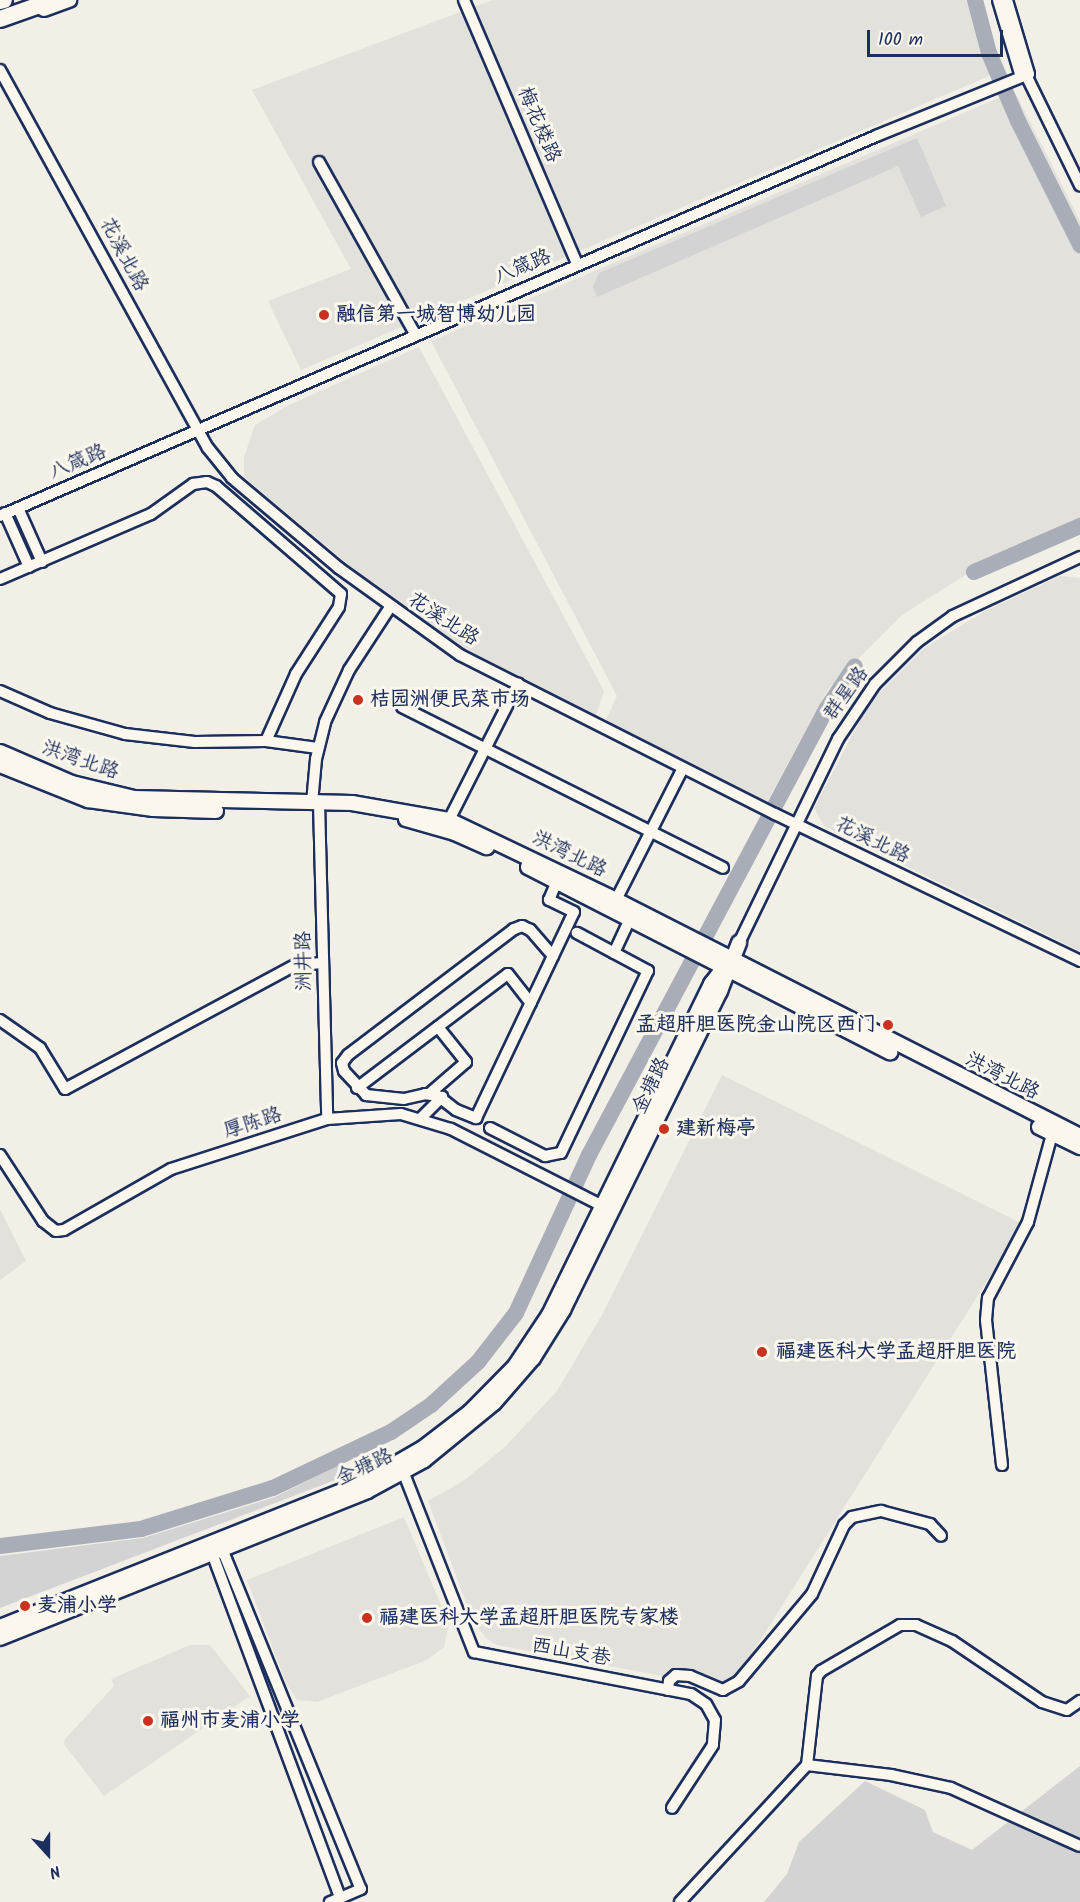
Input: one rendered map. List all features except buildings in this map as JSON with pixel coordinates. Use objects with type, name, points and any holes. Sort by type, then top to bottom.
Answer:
[{"type":"highway","points":[[0,20],[54,0]]},
{"type":"main road","points":[[0,25],[69,0]]},
{"type":"main road","name":"洪湾北路","points":[[0,752],[72,783],[134,798],[393,808],[449,819],[616,900],[698,948],[1080,1147]]},
{"type":"main road","name":"洪湾北路","points":[[0,765],[74,796],[125,806],[317,806],[377,814],[436,826],[557,881],[630,919],[698,948]]},
{"type":"main road","name":"金塘路","points":[[0,1638],[367,1491],[401,1468],[455,1437],[494,1403],[547,1337],[579,1280],[739,943]]},
{"type":"main road","name":"洪湾北路","points":[[729,964],[1080,1136]]},
{"type":"main road","name":"金塘路","points":[[0,1627],[401,1468],[458,1422],[515,1366],[549,1315],[711,984],[729,964]]},
{"type":"street","name":"梅花楼路","points":[[464,0],[577,264]]},
{"type":"street","points":[[998,0],[1025,75],[1080,185]]},
{"type":"street","points":[[1007,0],[1025,75]]},
{"type":"street","name":"花溪北路","points":[[0,70],[198,432],[225,470],[296,532],[390,607],[460,655],[775,814],[1080,961]]},
{"type":"street","name":"八箴路","points":[[3,514],[198,432],[577,264],[1025,75]]},
{"type":"street","points":[[319,162],[415,334]]},
{"type":"street","points":[[0,579],[151,514],[188,487],[203,482],[220,489],[337,587],[341,602],[299,668],[266,741]]},
{"type":"street","points":[[18,508],[42,562]]},
{"type":"street","points":[[3,514],[29,567]]},
{"type":"street","points":[[286,544],[296,532]]},
{"type":"street","points":[[297,553],[306,540]]},
{"type":"street","name":"群星路","points":[[739,943],[853,712],[904,654],[964,610],[1080,557]]},
{"type":"street","name":"洲井路","points":[[327,1119],[317,806],[318,748],[344,679],[390,607]]},
{"type":"street","points":[[449,819],[518,684]]},
{"type":"street","points":[[0,691],[50,712],[125,734],[195,742],[266,741],[318,748]]},
{"type":"street","points":[[402,707],[723,868]]},
{"type":"street","points":[[616,900],[683,768]]},
{"type":"street","points":[[553,956],[527,927],[514,929],[344,1058],[344,1071],[357,1088],[370,1096],[404,1099],[429,1094],[442,1097],[456,1110],[476,1118],[574,912],[549,900],[557,881]]},
{"type":"street","points":[[614,952],[630,919]]},
{"type":"street","points":[[490,1128],[545,1156],[564,1150],[648,971],[577,933]]},
{"type":"street","points":[[0,1020],[40,1048],[65,1089],[295,965],[323,963]]},
{"type":"street","points":[[357,1088],[508,974],[531,1003]]},
{"type":"street","points":[[429,1094],[466,1062],[438,1027]]},
{"type":"street","points":[[421,1118],[442,1097]]},
{"type":"street","name":"厚陈路","points":[[0,1155],[43,1221],[56,1230],[64,1230],[161,1173],[327,1119],[376,1114],[421,1118],[459,1133],[603,1206]]},
{"type":"street","points":[[1002,1465],[987,1320],[988,1298],[1028,1222],[1052,1134]]},
{"type":"street","name":"西山支巷","points":[[401,1468],[474,1652],[668,1690],[699,1698],[711,1711],[716,1729],[709,1753],[672,1808]]},
{"type":"street","points":[[668,1690],[669,1681],[676,1675],[690,1676],[723,1690],[739,1681],[812,1594],[844,1525],[852,1517],[881,1511],[930,1524],[941,1536]]},
{"type":"street","points":[[217,1551],[361,1889],[335,1900],[217,1551]]},
{"type":"street","points":[[680,1902],[807,1765],[817,1676],[848,1652],[900,1624],[916,1625],[952,1641],[1042,1702],[1066,1710],[1080,1701]]},
{"type":"street","points":[[807,1765],[891,1775],[951,1788],[1080,1846]]},
{"type":"shaded area","points":[[492,0],[980,0],[980,17],[1001,71],[301,370],[268,301],[351,269],[252,90]]},
{"type":"shaded area","points":[[1008,94],[1017,96],[1080,221],[1080,523],[972,571],[902,615],[828,689],[767,802],[604,724],[617,696],[431,341]]},
{"type":"shaded area","points":[[917,138],[946,206],[921,217],[898,166],[597,297],[593,287],[599,273]]},
{"type":"shaded area","points":[[419,347],[604,691],[595,719],[454,644],[393,602],[244,477],[244,457],[255,425],[289,405]]},
{"type":"shaded area","points":[[1060,576],[1080,578],[1080,951],[824,826],[814,808],[869,703],[923,649],[985,611]]},
{"type":"shaded area","name":"福建医科大学孟超肝胆医院","points":[[722,1075],[1023,1224],[737,1677],[719,1684],[699,1674],[672,1671],[668,1677],[497,1645],[487,1639],[473,1621],[428,1501],[463,1481],[504,1448],[557,1391],[603,1313]]},
{"type":"shaded area","points":[[0,1209],[26,1261],[0,1280]]},
{"type":"shaded area","points":[[342,1464],[348,1475],[0,1608],[0,1556],[143,1538],[275,1497]]},
{"type":"shaded area","points":[[404,1517],[449,1624],[444,1647],[427,1660],[317,1702],[297,1700],[286,1683],[247,1580]]},
{"type":"shaded area","name":"福州市麦浦小学","points":[[190,1645],[210,1645],[250,1696],[104,1796],[64,1744],[65,1739],[114,1686],[111,1679]]},
{"type":"shaded area","points":[[1080,1766],[1080,1902],[764,1902],[787,1874],[799,1842],[865,1781],[925,1810],[933,1832],[972,1850]]},
{"type":"waterway","points":[[975,0],[989,53],[1018,121],[1080,245]]},
{"type":"waterway","points":[[974,572],[1080,526]]},
{"type":"waterway","points":[[0,1546],[141,1529],[273,1488],[391,1432],[431,1405],[478,1362],[516,1313],[589,1155],[827,708],[855,666]]},
{"type":"place","name":"融信第一城智博幼儿园","points":[[324,315]]},
{"type":"place","name":"桔园洲便民菜市场","points":[[358,700]]},
{"type":"place","name":"孟超肝胆医院金山院区西门","points":[[888,1025]]},
{"type":"place","name":"建新梅亭","points":[[664,1129]]},
{"type":"place","name":"福建医科大学孟超肝胆医院","points":[[762,1352]]},
{"type":"place","name":"麦浦小学","points":[[25,1606]]},
{"type":"place","name":"福建医科大学孟超肝胆医院专家楼","points":[[367,1618]]},
{"type":"place","name":"福州市麦浦小学","points":[[148,1721]]}]
